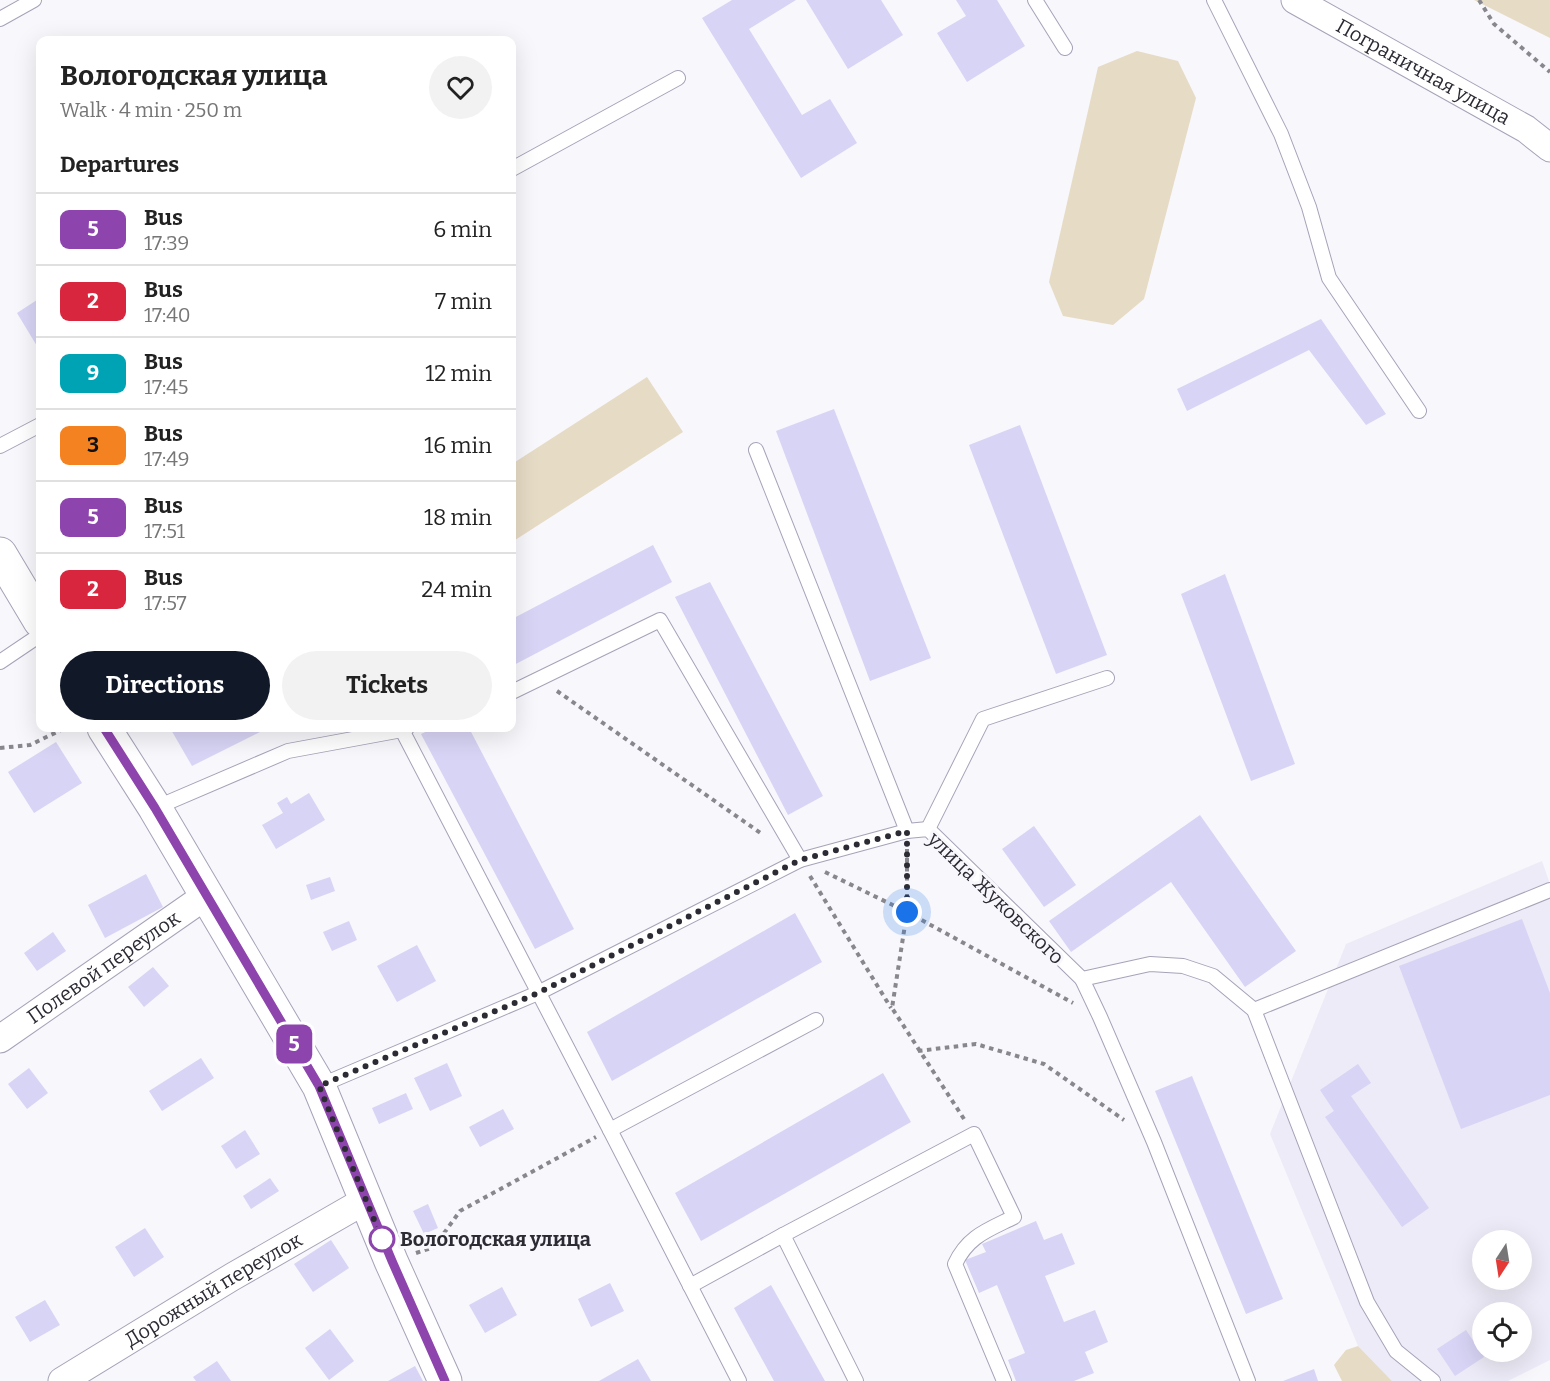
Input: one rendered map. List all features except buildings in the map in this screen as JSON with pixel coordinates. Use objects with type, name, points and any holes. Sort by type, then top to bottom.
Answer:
[{"type":"main road","points":[[0,555],[36,614]]},
{"type":"main road","points":[[107,732],[155,808],[319,1086],[445,1381]]},
{"type":"street","name":"Пограничная улица","points":[[1295,0],[1526,129],[1550,148]]},
{"type":"street","name":"Полевой переулок","points":[[0,1039],[207,895]]},
{"type":"street","name":"Дорожный переулок","points":[[62,1381],[232,1277],[366,1200]]},
{"type":"lane","points":[[0,19],[34,0]]},
{"type":"lane","points":[[1035,0],[1065,48]]},
{"type":"lane","points":[[1214,0],[1281,134],[1309,207],[1329,278],[1419,411]]},
{"type":"lane","points":[[516,167],[678,78]]},
{"type":"lane","points":[[0,446],[36,427]]},
{"type":"lane","points":[[756,450],[907,831]]},
{"type":"lane","points":[[516,690],[660,620],[800,860]]},
{"type":"lane","points":[[0,662],[36,638]]},
{"type":"lane","points":[[928,829],[982,719],[1107,678]]},
{"type":"lane","points":[[155,808],[288,751],[389,732]]},
{"type":"lane","points":[[407,732],[538,993],[739,1381]]},
{"type":"lane","name":"улица Жуковского","points":[[319,1086],[538,993],[800,860],[907,831],[928,829],[1082,980],[1150,964],[1183,966],[1213,976],[1254,1010],[1367,1302],[1396,1351],[1433,1381]]},
{"type":"lane","points":[[1254,1010],[1550,890]]},
{"type":"lane","points":[[1082,980],[1154,1142],[1248,1381]]},
{"type":"lane","points":[[610,1130],[816,1020]]},
{"type":"lane","points":[[690,1287],[974,1134],[1014,1217],[974,1237],[962,1249],[955,1264],[1004,1381]]},
{"type":"lane","points":[[783,1235],[856,1381]]},
{"type":"path","points":[[1479,0],[1494,24],[1550,72]]},
{"type":"path","points":[[0,748],[30,745],[57,732]]},
{"type":"path","points":[[892,1008],[907,912],[907,831]]},
{"type":"path","points":[[800,860],[918,1051],[974,1134]]},
{"type":"path","points":[[918,1051],[976,1044],[1044,1064],[1154,1142]]},
{"type":"path","points":[[392,1261],[434,1247],[460,1211],[610,1130]]},
{"type":"shaded area","points":[[1474,0],[1550,0],[1550,38]]},
{"type":"shaded area","points":[[1137,51],[1178,61],[1196,98],[1144,299],[1113,325],[1063,316],[1049,282],[1098,67]]},
{"type":"shaded area","points":[[647,377],[683,432],[516,539],[516,461]]},
{"type":"shaded area","points":[[1542,861],[1550,884],[1550,1360],[1508,1381],[1392,1381],[1358,1346],[1270,1134],[1346,944]]},
{"type":"shaded area","points":[[1358,1346],[1392,1381],[1342,1381],[1334,1365],[1346,1350]]},
{"type":"bus line","name":"5","points":[[107,732],[155,808],[319,1086],[445,1381]]},
{"type":"place","name":"Вологодская улица","points":[[382,1239]]},
{"type":"route","points":[[382,1239],[319,1086],[538,993],[800,860],[907,831],[907,912]]}]
